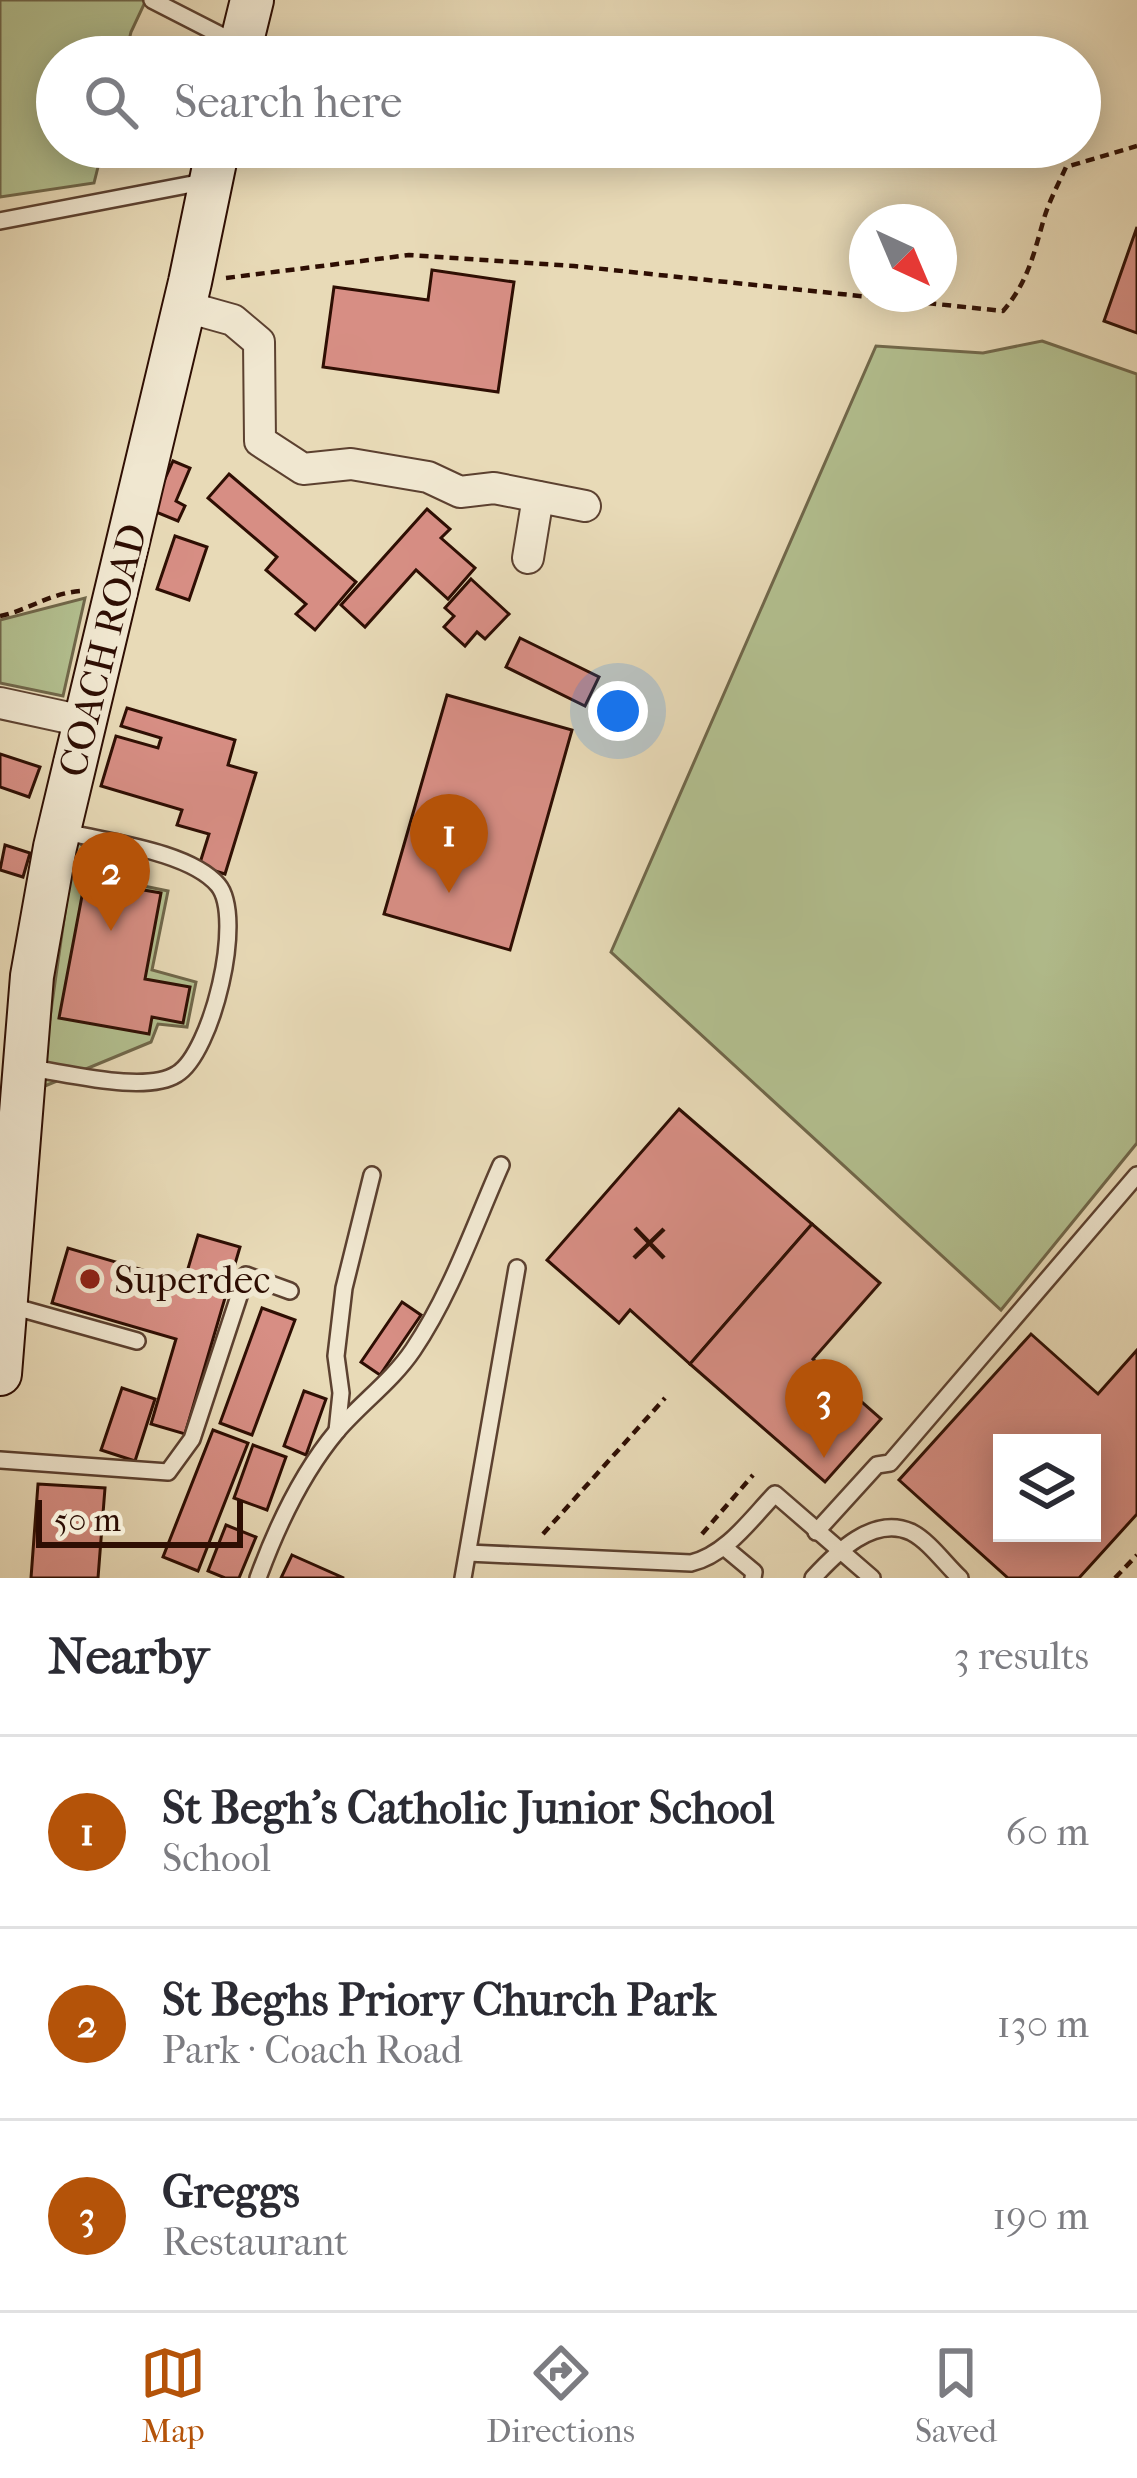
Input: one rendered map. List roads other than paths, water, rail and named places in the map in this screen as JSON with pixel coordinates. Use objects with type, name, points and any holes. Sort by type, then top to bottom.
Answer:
[{"type":"street","points":[[243,36],[252,0]]},
{"type":"street","name":"COACH ROAD","points":[[0,1375],[16,974],[59,830],[213,168]]},
{"type":"street","points":[[187,294],[233,320],[259,342],[260,441],[303,469],[351,464],[428,477],[460,492],[494,488],[585,506]]},
{"type":"street","points":[[528,558],[538,497]]},
{"type":"street","points":[[0,703],[83,721]]},
{"type":"lane","points":[[152,0],[213,36]]},
{"type":"lane","points":[[0,221],[199,168]]},
{"type":"lane","points":[[15,1057],[148,1082],[175,1076],[195,1059],[206,1037],[230,926],[228,902],[219,886],[193,865],[59,830]]},
{"type":"lane","points":[[259,1578],[276,1530],[305,1477],[337,1431],[413,1351],[440,1304],[501,1166]]},
{"type":"lane","points":[[337,1431],[341,1393],[336,1356],[344,1288],[372,1175]]},
{"type":"lane","points":[[817,1532],[877,1465],[890,1463],[1137,1175]]},
{"type":"lane","points":[[463,1578],[517,1268]]},
{"type":"lane","points":[[0,1460],[168,1472],[192,1438],[246,1275],[290,1291]]},
{"type":"lane","points":[[5,1304],[136,1341]]},
{"type":"lane","points":[[468,1553],[691,1563],[706,1560],[724,1547],[775,1494],[872,1578]]},
{"type":"lane","points":[[813,1578],[838,1550],[871,1532],[893,1527],[915,1534],[960,1578]]},
{"type":"lane","points":[[724,1547],[754,1571],[754,1578]]},
{"type":"lane","points":[[522,1556],[522,1578]]},
{"type":"place","name":"St Begh's Catholic Junior School","points":[[449,893]]},
{"type":"place","name":"St Beghs Priory Church Park","points":[[111,931]]},
{"type":"place","name":"Superdec","points":[[90,1279]]},
{"type":"place","name":"Greggs","points":[[824,1458]]}]
